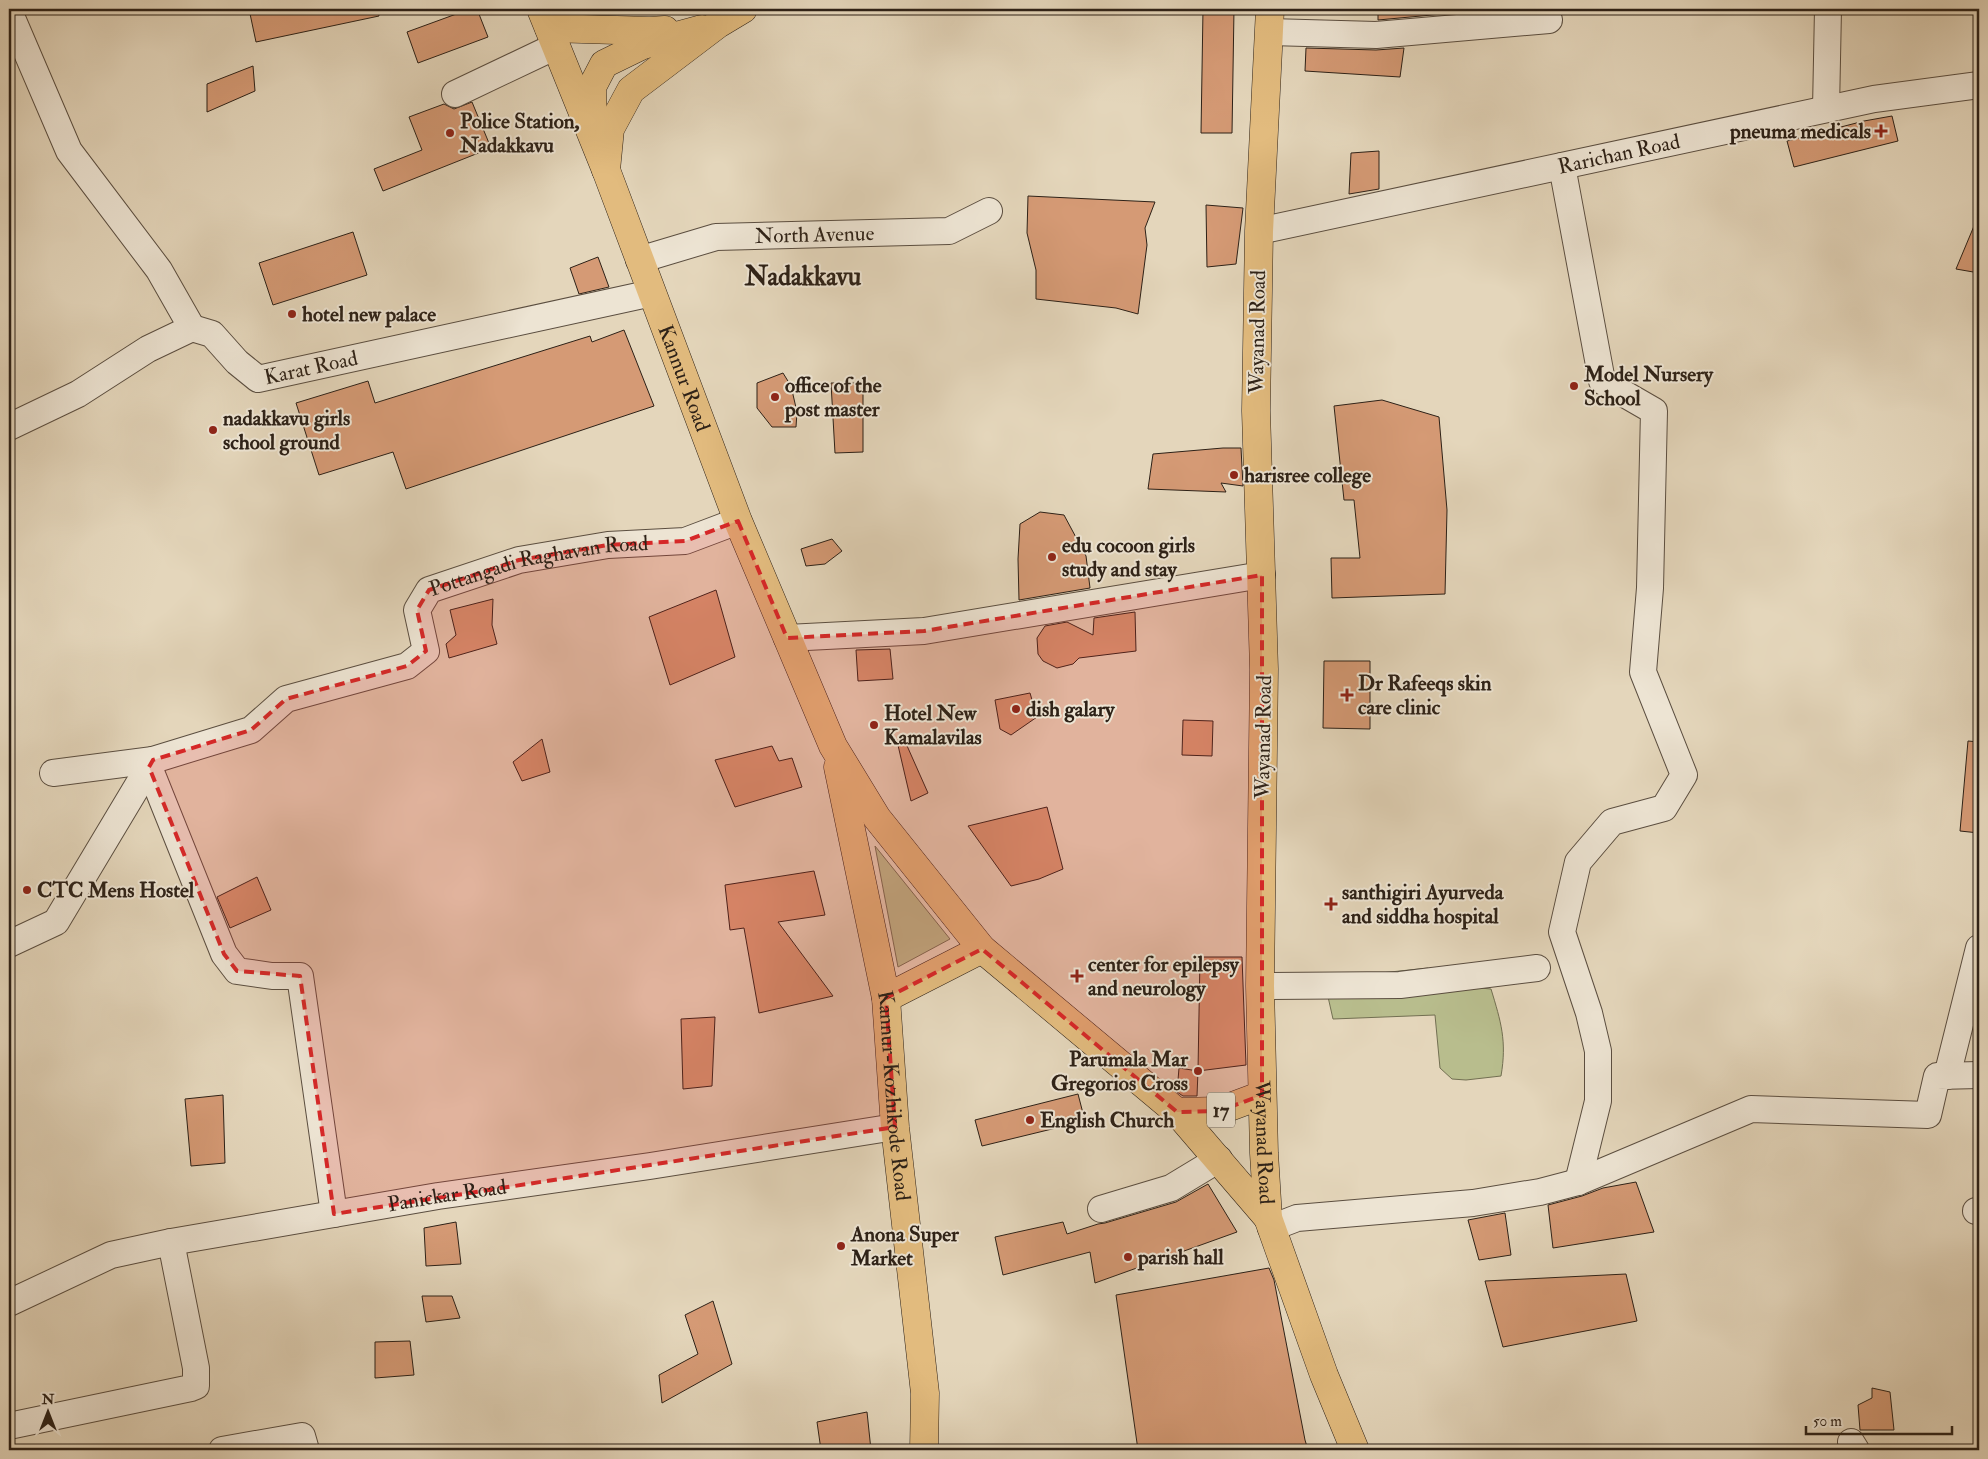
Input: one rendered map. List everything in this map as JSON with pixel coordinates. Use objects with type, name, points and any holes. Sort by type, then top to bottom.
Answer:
[{"type":"main road","points":[[606,170],[610,129],[632,90],[718,24],[743,9]]},
{"type":"main road","name":"Wayanad Road","points":[[1269,20],[1259,231],[1256,411],[1264,669],[1260,986],[1262,1095],[1270,1223],[1324,1375],[1355,1450]]},
{"type":"main road","points":[[549,27],[650,31],[718,24]]},
{"type":"main road","points":[[593,141],[592,87],[604,64],[643,44],[685,35],[718,24]]},
{"type":"main road","name":"Kannur Road","points":[[549,27],[606,170],[738,521],[833,746]]},
{"type":"main road","points":[[833,746],[877,818],[982,949],[1177,1112],[1219,1159],[1270,1223]]},
{"type":"main road","name":"Kannur-Kozhikode Road","points":[[833,746],[886,998],[895,1127],[925,1393],[924,1450]]},
{"type":"main road","points":[[886,998],[982,949]]},
{"type":"main road","name":"17","points":[[1177,1112],[1219,1111],[1262,1095]]},
{"type":"street","points":[[1826,109],[1828,9]]},
{"type":"street","points":[[9,12],[68,151],[159,270],[192,328],[148,349],[78,394],[9,428]]},
{"type":"street","points":[[1269,20],[1376,35],[1549,20]]},
{"type":"street","points":[[455,94],[549,27]]},
{"type":"street","name":"Rarichan Road","points":[[1259,231],[1874,99],[1979,85]]},
{"type":"street","points":[[1562,166],[1602,382],[1654,411],[1650,588],[1643,672],[1684,775],[1664,808],[1612,822],[1578,862],[1562,932],[1589,1013],[1598,1051],[1598,1101],[1578,1182]]},
{"type":"street","name":"North Avenue","points":[[640,260],[716,237],[949,231],[989,211]]},
{"type":"street","name":"Karat Road","points":[[192,328],[212,334],[237,362],[258,379],[652,293]]},
{"type":"street","name":"Pottangadi Raghavan Road","points":[[151,763],[251,730],[286,699],[407,666],[426,651],[417,610],[429,590],[519,560],[608,545],[685,541],[738,521]]},
{"type":"street","points":[[787,638],[924,631],[1262,575]]},
{"type":"street","points":[[54,773],[151,763]]},
{"type":"street","points":[[9,944],[56,922],[151,763]]},
{"type":"street","points":[[151,763],[224,954],[237,971],[272,976],[300,976],[334,1214]]},
{"type":"street","points":[[1947,1076],[1979,948]]},
{"type":"street","points":[[1260,986],[1400,986],[1537,968]]},
{"type":"street","points":[[1270,1223],[1297,1218],[1473,1203],[1540,1192],[1578,1182],[1751,1109],[1928,1115],[1937,1076],[1979,1075]]},
{"type":"street","name":"Panickar Road","points":[[9,1303],[111,1255],[171,1242],[438,1196],[650,1166],[895,1127]]},
{"type":"street","points":[[1102,1209],[1171,1188],[1219,1159]]},
{"type":"street","points":[[9,1426],[196,1386],[196,1368],[171,1242]]},
{"type":"street","points":[[222,1450],[302,1436],[306,1450]]},
{"type":"highlighted area","points":[[738,521],[787,638],[924,631],[1262,575],[1262,1095],[1219,1111],[1177,1112],[982,949],[886,998],[895,1127],[334,1214],[300,976],[237,971],[224,954],[149,767],[153,760],[251,730],[286,699],[407,666],[426,651],[417,610],[429,590],[519,560],[608,545],[685,541]]},
{"type":"green space","points":[[875,846],[950,939],[898,967]]},
{"type":"green space","points":[[1428,968],[1448,985],[1491,989],[1502,1032],[1503,1064],[1501,1076],[1466,1080],[1452,1079],[1440,1068],[1435,1015],[1333,1019],[1324,979]]},
{"type":"building","points":[[249,9],[378,9],[379,16],[256,42]]},
{"type":"building","points":[[470,9],[477,9],[488,37],[418,63],[407,32]]},
{"type":"building","points":[[1203,9],[1234,9],[1232,133],[1201,133]]},
{"type":"building","points":[[1464,9],[1464,12],[1378,20],[1378,10]]},
{"type":"building","points":[[1306,48],[1376,50],[1404,48],[1400,77],[1305,71]]},
{"type":"building","points":[[253,66],[255,91],[207,112],[207,84]]},
{"type":"building","name":"Police Station, Nadakkavu","points":[[472,102],[491,148],[383,191],[374,169],[422,150],[409,117],[444,104],[454,109]]},
{"type":"building","points":[[1892,116],[1898,141],[1794,167],[1787,141],[1864,121]]},
{"type":"building","points":[[1379,151],[1379,189],[1349,194],[1351,153]]},
{"type":"building","points":[[1028,196],[1155,202],[1145,228],[1147,245],[1138,314],[1116,308],[1036,299],[1036,270],[1027,233]]},
{"type":"building","points":[[1206,205],[1243,208],[1236,264],[1207,267]]},
{"type":"building","points":[[1979,214],[1979,273],[1956,269]]},
{"type":"building","points":[[353,232],[367,275],[273,305],[259,263]]},
{"type":"building","points":[[598,257],[609,287],[579,294],[570,268]]},
{"type":"building","points":[[624,330],[654,406],[406,489],[393,452],[319,475],[296,403],[368,381],[375,403],[590,336],[592,342]]},
{"type":"building","name":"office of the post master","points":[[783,373],[791,386],[797,412],[796,427],[772,427],[757,408],[757,383]]},
{"type":"building","points":[[831,383],[863,383],[863,452],[835,453]]},
{"type":"building","points":[[1382,400],[1439,417],[1447,510],[1445,594],[1332,598],[1331,558],[1360,558],[1354,500],[1344,500],[1334,406]]},
{"type":"building","points":[[1241,448],[1243,486],[1221,483],[1226,492],[1148,489],[1153,454]]},
{"type":"building","name":"edu cocoon girls study and stay","points":[[1040,512],[1064,515],[1086,556],[1090,588],[1019,600],[1018,559],[1020,524]]},
{"type":"building","points":[[832,539],[842,551],[825,564],[806,566],[801,549]]},
{"type":"building","points":[[716,590],[735,657],[670,685],[649,617]]},
{"type":"building","points":[[493,599],[492,625],[497,644],[449,658],[446,644],[456,635],[450,610]]},
{"type":"building","points":[[1135,612],[1136,651],[1079,658],[1073,664],[1057,668],[1043,661],[1038,654],[1037,638],[1045,626],[1067,622],[1093,635],[1094,618]]},
{"type":"building","points":[[890,649],[893,679],[858,681],[856,650]]},
{"type":"building","name":"Dr Rafeeqs skin care clinic","points":[[1324,661],[1370,661],[1370,729],[1323,728]]},
{"type":"building","name":"dish galary","points":[[1030,693],[1037,717],[1011,735],[1000,729],[995,700]]},
{"type":"building","points":[[1183,720],[1213,721],[1212,756],[1182,755]]},
{"type":"building","points":[[542,739],[550,772],[522,781],[513,762]]},
{"type":"building","points":[[904,739],[928,793],[911,801],[897,741]]},
{"type":"building","points":[[1968,741],[1979,742],[1979,833],[1960,831]]},
{"type":"building","points":[[772,746],[779,761],[792,758],[802,787],[735,807],[715,760]]},
{"type":"building","points":[[1047,807],[1063,869],[1039,879],[1011,886],[968,826]]},
{"type":"building","points":[[814,871],[825,915],[778,922],[833,996],[759,1013],[744,928],[730,930],[725,885]]},
{"type":"building","points":[[257,877],[271,910],[230,928],[217,897]]},
{"type":"building","points":[[1200,957],[1242,957],[1246,1065],[1198,1071]]},
{"type":"building","points":[[715,1017],[712,1086],[683,1089],[681,1019]]},
{"type":"building","points":[[1179,1068],[1198,1071],[1197,1096],[1183,1096],[1177,1092]]},
{"type":"building","name":"English Church","points":[[1078,1094],[1085,1121],[982,1146],[975,1120]]},
{"type":"building","points":[[223,1095],[225,1163],[191,1166],[185,1099]]},
{"type":"building","points":[[1636,1182],[1654,1232],[1553,1248],[1548,1205],[1603,1188]]},
{"type":"building","name":"parish hall","points":[[1208,1184],[1237,1232],[1095,1283],[1090,1252],[1003,1275],[995,1237],[1063,1222],[1067,1234],[1176,1202]]},
{"type":"building","points":[[1505,1213],[1511,1255],[1479,1260],[1468,1220]]},
{"type":"building","points":[[456,1222],[461,1264],[426,1266],[424,1228]]},
{"type":"building","points":[[1269,1268],[1274,1280],[1308,1450],[1138,1450],[1116,1295]]},
{"type":"building","points":[[1626,1274],[1637,1321],[1503,1347],[1485,1281]]},
{"type":"building","points":[[422,1296],[452,1296],[460,1318],[426,1322]]},
{"type":"building","points":[[713,1301],[732,1364],[662,1403],[659,1375],[698,1354],[685,1315]]},
{"type":"building","points":[[410,1341],[414,1375],[375,1378],[375,1342]]},
{"type":"building","points":[[1872,1388],[1890,1392],[1894,1430],[1860,1430],[1858,1405],[1872,1398]]},
{"type":"building","points":[[867,1412],[871,1450],[821,1450],[817,1422]]},
{"type":"place","name":"pneuma medicals","points":[[1881,131]]},
{"type":"place","name":"Police Station, Nadakkavu","points":[[450,133]]},
{"type":"place","name":"hotel new palace","points":[[292,314]]},
{"type":"place","name":"Model Nursery School","points":[[1574,386]]},
{"type":"place","name":"office of the post master","points":[[775,397]]},
{"type":"place","name":"nadakkavu girls school ground","points":[[213,430]]},
{"type":"place","name":"harisree college","points":[[1234,475]]},
{"type":"place","name":"edu cocoon girls study and stay","points":[[1052,557]]},
{"type":"place","name":"Dr Rafeeqs skin care clinic","points":[[1347,695]]},
{"type":"place","name":"dish galary","points":[[1016,709]]},
{"type":"place","name":"Hotel New Kamalavilas","points":[[874,725]]},
{"type":"place","name":"CTC Mens Hostel","points":[[27,890]]},
{"type":"place","name":"santhigiri Ayurveda and siddha hospital","points":[[1331,904]]},
{"type":"place","name":"center for epilepsy and neurology","points":[[1077,976]]},
{"type":"place","name":"Parumala Mar Gregorios Cross","points":[[1198,1071]]},
{"type":"place","name":"English Church","points":[[1030,1120]]},
{"type":"place","name":"Anona Super Market","points":[[841,1246]]},
{"type":"place","name":"parish hall","points":[[1128,1257]]},
{"type":"district","name":"Nadakkavu","points":[[803,276]]}]
